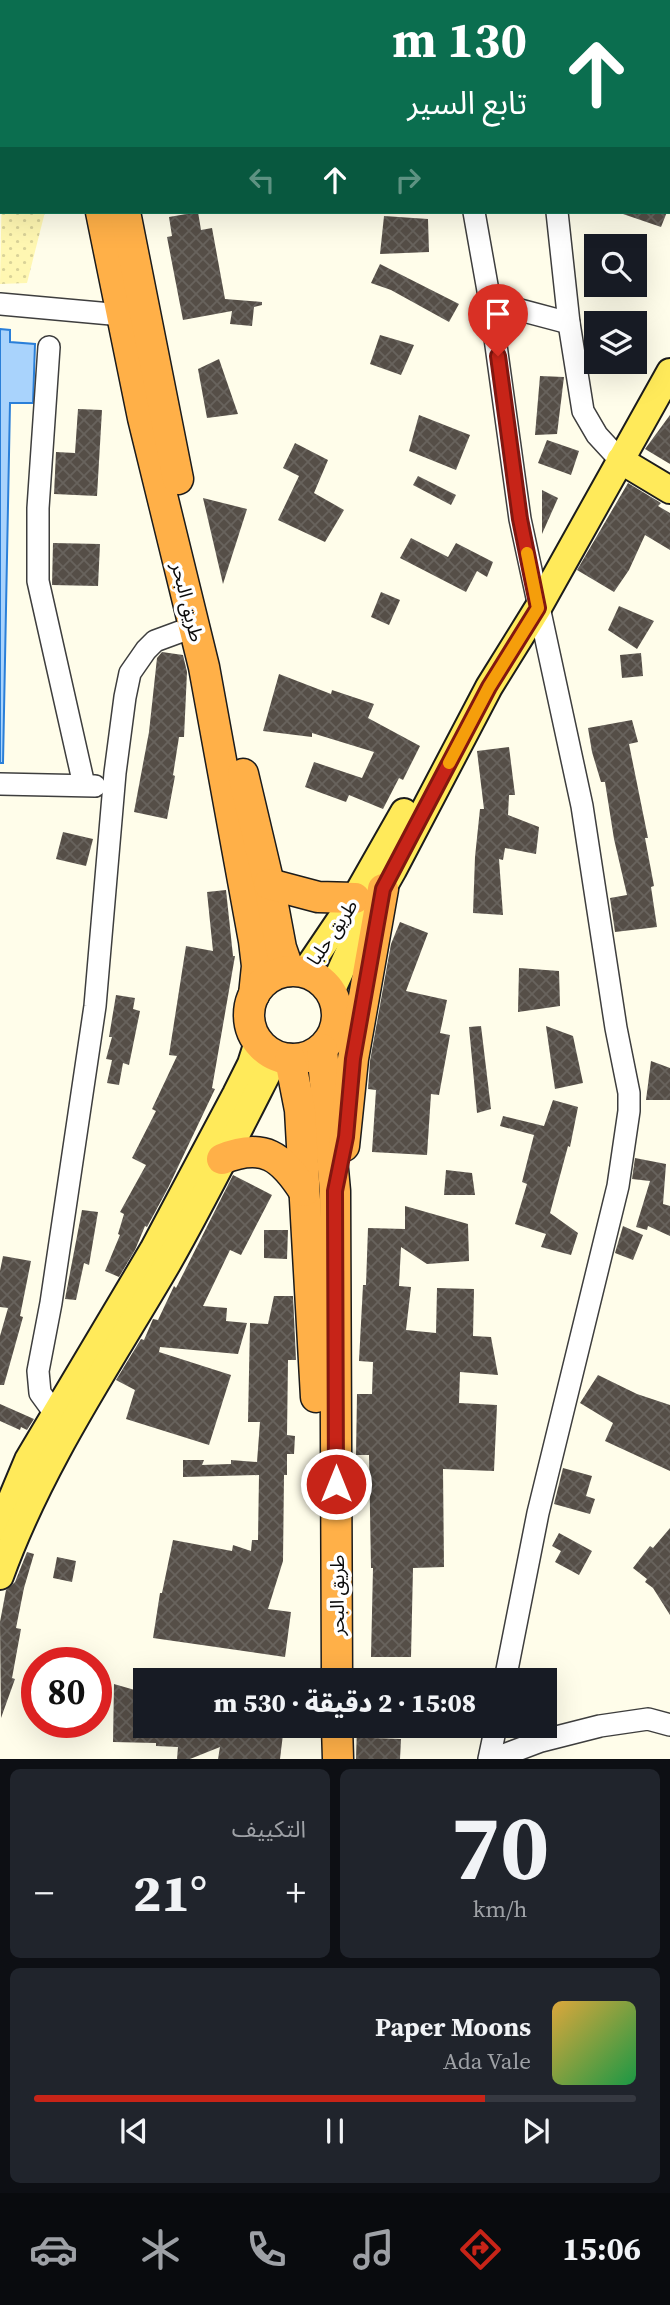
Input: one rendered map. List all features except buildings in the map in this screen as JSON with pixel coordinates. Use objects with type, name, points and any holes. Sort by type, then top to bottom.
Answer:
[{"type":"highway","name":"طريق البحر","points":[[101,214],[143,418],[193,627],[211,664],[269,884],[281,948],[297,971]]},
{"type":"highway","name":"طريق البحر","points":[[125,214],[211,664],[254,941],[257,966],[254,995]]},
{"type":"highway","points":[[269,884],[318,897],[369,893],[346,1137],[335,1191]]},
{"type":"highway","points":[[297,971],[320,979],[331,992],[337,1006],[337,1022],[332,1037],[322,1049],[307,1057],[276,1053],[250,1027],[249,1011],[254,995],[268,978],[297,971]]},
{"type":"highway","name":"طريق البحر","points":[[319,1668],[318,1427],[335,1191],[322,1049]]},
{"type":"highway","name":"طريق البحر","points":[[276,1053],[300,1110],[304,1191],[324,1344],[337,1668]]},
{"type":"highway","points":[[222,1159],[248,1152],[265,1154],[282,1161],[304,1191]]},
{"type":"highway","points":[[320,1738],[320,1759]]},
{"type":"highway","points":[[337,1738],[338,1759]]},
{"type":"main road","name":"طريق حلبا","points":[[297,971],[369,893],[538,608],[670,372]]},
{"type":"main road","points":[[620,460],[670,490]]},
{"type":"main road","name":"طريق حلبا","points":[[331,992],[358,932],[369,893]]},
{"type":"main road","points":[[160,1256],[251,1064],[276,1053]]},
{"type":"main road","points":[[0,1527],[22,1498],[61,1422],[160,1256],[222,1159],[276,1053]]},
{"type":"main road","points":[[0,1576],[22,1498]]},
{"type":"street","points":[[474,214],[490,302],[520,519],[582,806],[616,1028],[629,1093],[629,1111],[618,1186],[538,1513],[507,1668]]},
{"type":"street","points":[[557,214],[569,323],[583,411],[597,435],[620,460]]},
{"type":"street","points":[[490,302],[569,323]]},
{"type":"street","points":[[0,304],[122,315]]},
{"type":"street","points":[[50,346],[38,508],[38,581],[84,785]]},
{"type":"street","points":[[61,1422],[40,1392],[38,1371],[51,1303],[94,1006],[125,696],[137,660],[155,641],[193,627]]},
{"type":"street","points":[[0,784],[114,787]]},
{"type":"street","points":[[494,1738],[491,1759],[541,1741],[600,1726],[648,1719],[670,1725]]},
{"type":"sand","points":[[1,214],[44,214],[27,283],[0,284]]},
{"type":"water","points":[[0,329],[10,330],[10,342],[35,344],[33,403],[10,403],[3,763],[0,763]]},
{"type":"slow traffic","points":[[449,763],[489,687],[538,608],[527,553]]},
{"type":"route","points":[[336,1484],[335,1191],[346,1137],[353,1059],[383,889],[489,687],[538,608],[520,519],[498,356]]}]
